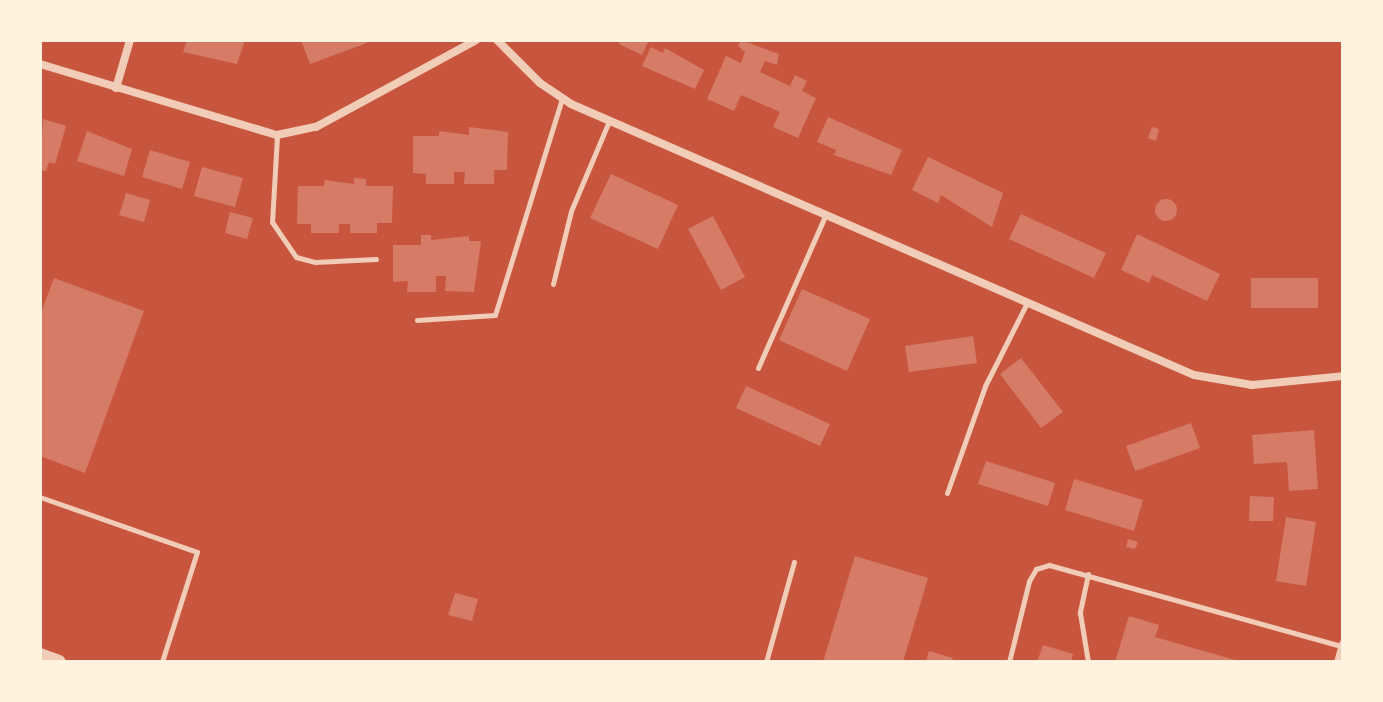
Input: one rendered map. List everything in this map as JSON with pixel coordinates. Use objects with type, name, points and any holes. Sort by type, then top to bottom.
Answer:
[{"type":"street","points":[[116,88],[130,40]]},
{"type":"street","points":[[40,64],[277,135],[316,127],[476,40]]},
{"type":"street","points":[[497,40],[562,98],[1194,375],[1222,382],[1343,376]]},
{"type":"street","points":[[1338,662],[1343,645]]},
{"type":"street","points":[[40,655],[59,662]]},
{"type":"lane","points":[[417,320],[495,315],[562,98]]},
{"type":"lane","points":[[553,284],[571,211],[610,120]]},
{"type":"lane","points":[[277,135],[272,222],[296,257],[315,262],[376,259]]},
{"type":"lane","points":[[758,368],[826,215]]},
{"type":"lane","points":[[947,493],[1008,331],[1027,303]]},
{"type":"lane","points":[[40,497],[197,552],[162,662]]},
{"type":"lane","points":[[766,662],[794,562]]},
{"type":"lane","points":[[1009,662],[1036,569],[1049,565],[1343,645]]},
{"type":"lane","points":[[1088,574],[1080,613],[1088,662]]},
{"type":"building","points":[[187,40],[245,40],[237,64],[183,52]]},
{"type":"building","points":[[301,40],[366,40],[367,43],[310,64]]},
{"type":"building","points":[[621,40],[649,40],[642,55],[619,44]]},
{"type":"building","points":[[741,40],[779,54],[777,65],[765,61],[760,72],[790,86],[795,75],[807,81],[802,91],[816,98],[798,138],[773,127],[780,112],[741,95],[734,111],[707,99],[726,56],[741,63],[745,52],[738,46]]},
{"type":"building","points":[[651,47],[663,53],[665,48],[704,70],[695,89],[642,66]]},
{"type":"building","points":[[828,117],[902,150],[891,175],[834,155],[836,150],[817,142]]},
{"type":"building","points":[[43,119],[66,126],[55,164],[49,162],[46,171],[40,170]]},
{"type":"building","points":[[469,127],[508,132],[507,170],[494,170],[494,184],[464,184],[465,172],[454,172],[454,184],[426,184],[426,174],[413,173],[413,136],[439,136],[439,131],[469,135]]},
{"type":"building","points":[[1152,127],[1159,129],[1156,141],[1148,138]]},
{"type":"building","points":[[87,131],[132,149],[124,176],[77,161]]},
{"type":"building","points":[[150,150],[190,162],[182,189],[142,177]]},
{"type":"building","points":[[928,157],[1003,193],[992,227],[941,195],[938,203],[912,190]]},
{"type":"building","points":[[202,167],[243,178],[235,207],[194,196]]},
{"type":"building","points":[[611,174],[678,205],[658,249],[590,218]]},
{"type":"building","points":[[354,178],[366,179],[366,186],[393,186],[392,223],[377,223],[377,233],[350,233],[350,224],[339,224],[339,233],[311,233],[311,224],[297,224],[298,186],[324,186],[325,180],[354,184]]},
{"type":"building","points":[[126,193],[150,200],[144,222],[119,215]]},
{"type":"building","points":[[1166,199],[1174,202],[1177,210],[1174,218],[1166,221],[1158,218],[1155,210],[1158,202]]},
{"type":"building","points":[[230,212],[253,218],[247,239],[225,233]]},
{"type":"building","points":[[1021,214],[1106,253],[1094,278],[1009,239]]},
{"type":"building","points":[[713,216],[745,277],[721,290],[688,229]]},
{"type":"building","points":[[1137,234],[1220,274],[1207,301],[1152,275],[1149,283],[1121,270]]},
{"type":"building","points":[[421,235],[431,235],[431,240],[469,236],[469,241],[481,241],[474,292],[445,291],[446,276],[436,276],[436,292],[407,292],[408,281],[393,282],[393,245],[421,245]]},
{"type":"building","points":[[54,278],[144,311],[85,473],[40,456],[40,315]]},
{"type":"building","points":[[1251,278],[1318,278],[1318,308],[1251,308]]},
{"type":"building","points":[[802,289],[870,319],[847,371],[779,340]]},
{"type":"building","points":[[973,336],[977,363],[909,372],[905,346]]},
{"type":"building","points":[[1021,358],[1063,412],[1041,428],[1000,374]]},
{"type":"building","points":[[746,386],[830,424],[820,446],[736,408]]},
{"type":"building","points":[[1191,423],[1200,448],[1135,471],[1126,446]]},
{"type":"building","points":[[1314,430],[1318,489],[1289,491],[1287,462],[1254,464],[1252,435]]},
{"type":"building","points":[[986,461],[1055,483],[1048,506],[978,484]]},
{"type":"building","points":[[1074,479],[1143,500],[1134,531],[1065,510]]},
{"type":"building","points":[[1250,496],[1274,497],[1273,521],[1249,521]]},
{"type":"building","points":[[1286,517],[1316,522],[1306,586],[1276,581]]},
{"type":"building","points":[[1128,539],[1138,542],[1135,549],[1126,547]]},
{"type":"building","points":[[855,556],[928,578],[903,662],[823,662]]},
{"type":"building","points":[[455,593],[478,599],[472,621],[448,615]]},
{"type":"building","points":[[1129,616],[1159,625],[1155,637],[1242,662],[1115,662]]},
{"type":"building","points":[[1043,645],[1073,654],[1071,662],[1037,662]]},
{"type":"building","points":[[929,651],[953,658],[951,662],[926,662]]}]
